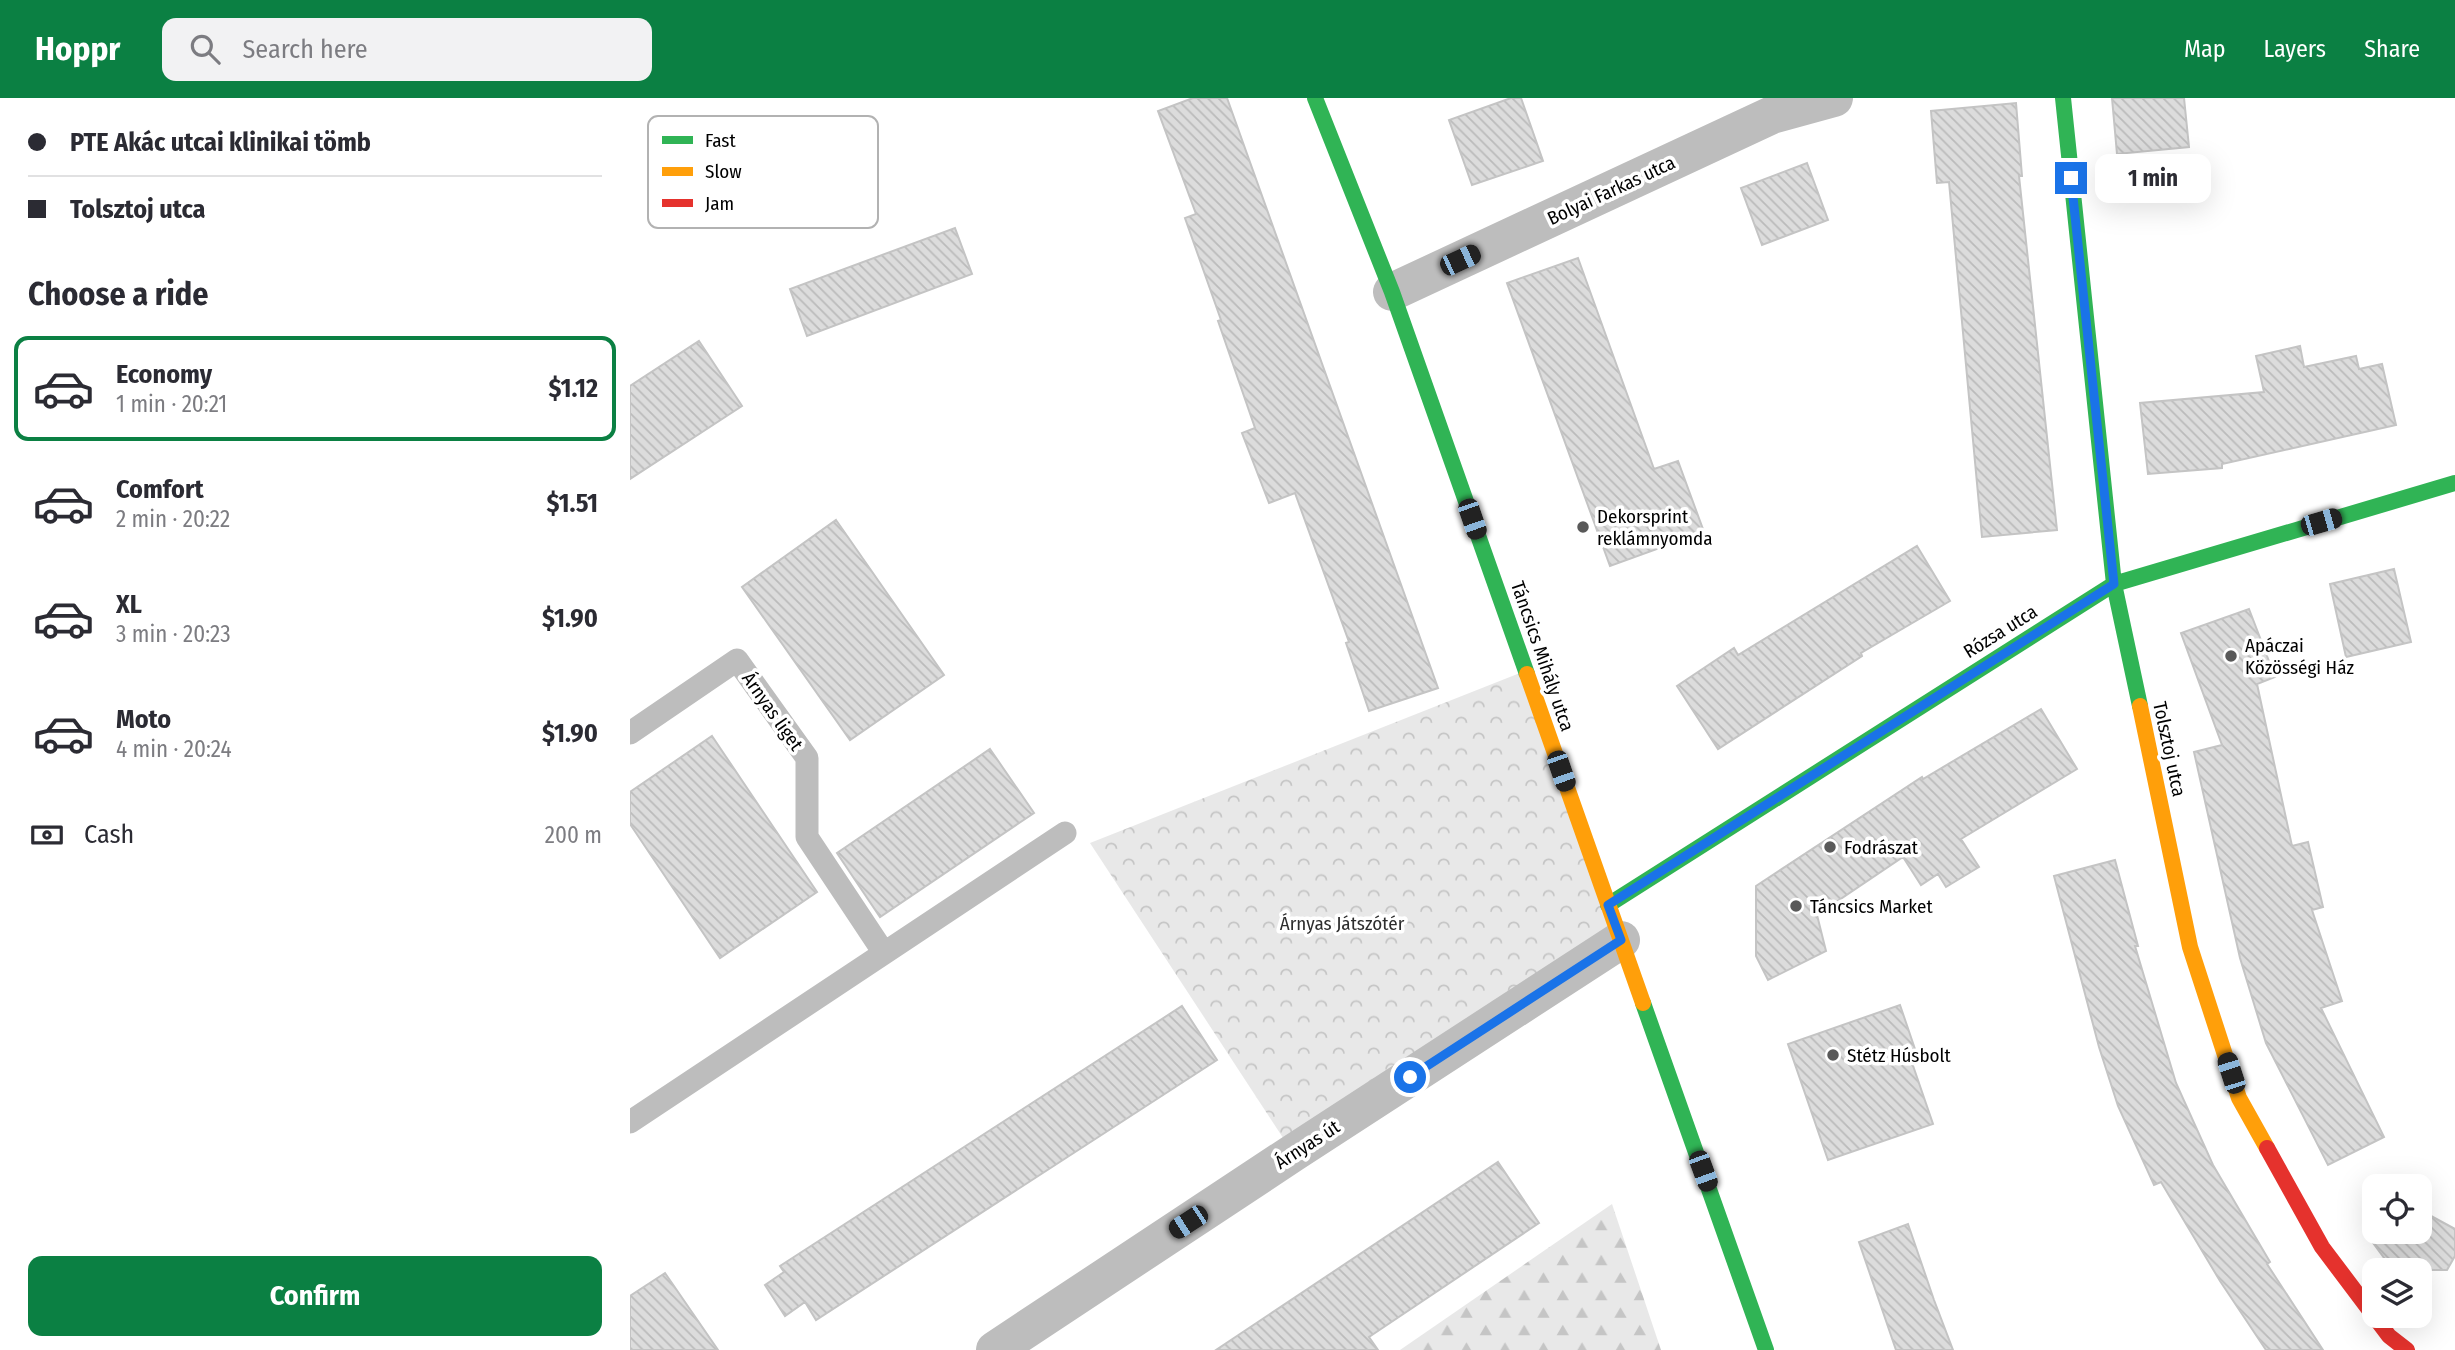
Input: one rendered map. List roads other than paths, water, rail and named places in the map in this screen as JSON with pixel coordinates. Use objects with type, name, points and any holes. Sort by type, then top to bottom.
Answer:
[{"type":"street","name":"Táncsics Mihály utca","points":[[1315,98],[1392,292],[1766,1350]]},
{"type":"street","name":"Bolyai Farkas utca","points":[[1392,292],[1772,115],[1834,98]]},
{"type":"street","name":"Tolsztoj utca","points":[[2063,98],[2114,584],[2190,947],[2239,1098],[2322,1247],[2389,1336],[2407,1350]]},
{"type":"street","name":"Rózsa utca","points":[[1608,905],[2114,584],[2455,483]]},
{"type":"street","name":"Árnyas út","points":[[995,1350],[1259,1191],[1621,940]]},
{"type":"lane","name":"Árnyas liget","points":[[630,733],[737,660],[807,758],[807,836],[884,953]]},
{"type":"lane","points":[[630,1122],[1065,832]]},
{"type":"place","name":"Dekorsprint reklámnyomda","points":[[1583,527]]},
{"type":"place","name":"Apáczai Közösségi Ház","points":[[2231,656]]},
{"type":"place","name":"Fodrászat","points":[[1830,847]]},
{"type":"place","name":"Táncsics Market","points":[[1796,906]]},
{"type":"place","name":"Stétz Húsbolt","points":[[1833,1055]]},
{"type":"park label","name":"Árnyas Játszótér","points":[[1342,923]]}]
